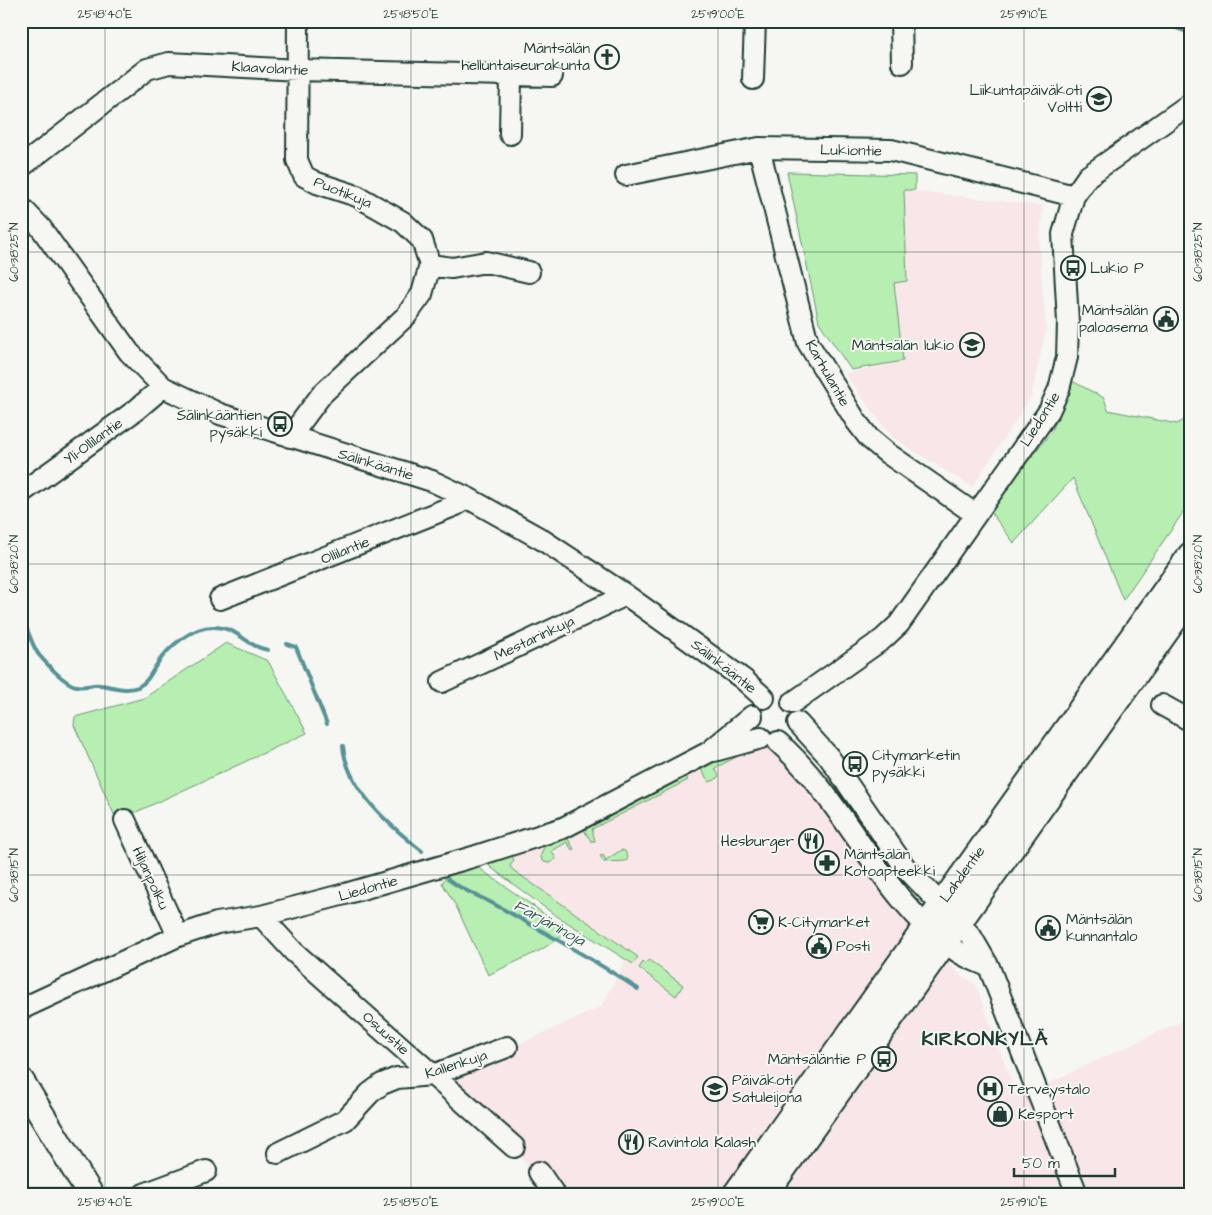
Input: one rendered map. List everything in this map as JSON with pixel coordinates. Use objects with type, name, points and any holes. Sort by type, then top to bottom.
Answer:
[{"type":"main road","name":"Lahdentie","points":[[736,1194],[940,904],[1191,555]]},
{"type":"main road","name":"Lahdentie","points":[[766,1194],[1191,596]]},
{"type":"main road","points":[[21,1081],[90,1194]]},
{"type":"street","name":"Puotikuja","points":[[298,21],[297,160],[304,176],[317,183],[357,196],[403,222],[422,240],[430,265]]},
{"type":"street","points":[[753,79],[755,21]]},
{"type":"street","points":[[901,21],[902,63]]},
{"type":"street","name":"Klaavolantie","points":[[21,167],[147,69],[169,63],[298,70],[552,76]]},
{"type":"street","points":[[510,134],[511,75]]},
{"type":"street","name":"Liedontie","points":[[792,703],[883,639],[899,624],[1049,411],[1059,389],[1066,357],[1068,322],[1063,234],[1074,196],[1088,176],[1191,104]]},
{"type":"street","name":"Lukiontie","points":[[626,175],[759,148],[891,150],[1074,196]]},
{"type":"street","name":"Karhulantie","points":[[759,148],[808,343],[856,421],[869,438],[887,453],[975,514]]},
{"type":"street","name":"Sälinkääntie","points":[[21,207],[41,228],[129,352],[163,386],[220,414],[432,481],[468,498],[541,539],[626,595],[743,678],[764,698]]},
{"type":"street","points":[[290,437],[322,394],[406,316],[422,294],[430,265],[452,268],[486,262],[529,272]]},
{"type":"street","name":"Yli-Ollilantie","points":[[21,493],[136,410],[163,386]]},
{"type":"street","name":"Ollilantie","points":[[220,599],[456,505],[468,498]]},
{"type":"street","name":"Mestarinkuja","points":[[442,682],[626,595]]},
{"type":"street","points":[[770,740],[791,736],[798,723],[798,716],[792,703],[782,697],[764,698],[758,703],[752,716],[753,728],[811,775],[910,910],[926,925],[952,932]]},
{"type":"street","points":[[1162,705],[1191,721]]},
{"type":"street","name":"Liedontie","points":[[21,1009],[178,936],[217,923],[261,916],[421,873],[563,828],[709,752],[752,716]]},
{"type":"street","points":[[798,723],[829,757],[906,867],[940,904],[959,953],[989,967],[1077,1194]]},
{"type":"street","name":"Liedontie","points":[[709,752],[770,740]]},
{"type":"street","name":"Hiljanpolku","points":[[124,820],[178,936]]},
{"type":"street","name":"Osuustie","points":[[261,916],[294,952],[514,1147]]},
{"type":"street","name":"Kallenkuja","points":[[278,1153],[344,1120],[370,1093],[382,1084],[397,1078],[433,1075],[507,1047]]},
{"type":"street","points":[[144,1194],[206,1171]]},
{"type":"street","points":[[539,1172],[554,1194]]},
{"type":"shaded area","name":"Mäntsälän lukio","points":[[904,190],[1043,206],[1039,246],[1046,329],[1031,397],[972,487],[892,437],[845,374],[903,361],[894,283],[907,280]]},
{"type":"shaded area","points":[[764,744],[778,747],[898,910],[961,976],[975,983],[1017,1098],[1191,1017],[1191,1194],[554,1194],[447,1077],[601,1007],[626,960],[479,858],[707,756]]},
{"type":"green space","points":[[787,172],[915,175],[915,190],[904,190],[907,281],[894,283],[903,361],[851,370],[819,322]]},
{"type":"green space","points":[[1072,381],[1104,398],[1108,410],[1177,424],[1191,416],[1191,501],[1123,600],[1073,478],[1014,543],[989,510],[1052,431]]},
{"type":"green space","points":[[226,643],[268,661],[307,733],[117,821],[74,725],[75,717],[144,698]]},
{"type":"green space","points":[[741,749],[744,753],[715,768],[719,776],[709,782],[701,769],[703,764]]},
{"type":"green space","points":[[684,774],[688,780],[592,829],[595,841],[591,841],[582,827]]},
{"type":"green space","points":[[567,837],[574,849],[572,850],[567,842],[552,851],[556,859],[549,863],[544,862],[541,858],[543,849],[553,841]]},
{"type":"green space","points":[[621,850],[625,851],[628,858],[626,861],[604,862],[600,856],[603,855],[606,860]]},
{"type":"green space","points":[[511,855],[514,860],[510,866],[513,870],[638,957],[633,964],[552,913],[489,866],[489,862]]},
{"type":"green space","points":[[476,866],[571,931],[539,951],[488,975],[455,904],[442,883],[449,872]]},
{"type":"green space","points":[[649,960],[683,985],[676,996],[639,968],[643,962],[645,963]]},
{"type":"waterway","points":[[1156,21],[1191,33]]},
{"type":"waterway","name":"Färjärinoja","points":[[21,625],[26,627],[33,645],[46,663],[67,682],[80,686],[97,685],[129,689],[138,687],[147,680],[167,651],[189,634],[205,628],[213,627],[229,630],[253,645],[268,650]]},
{"type":"waterway","name":"Färjärinoja","points":[[287,644],[296,647],[327,724]]},
{"type":"waterway","name":"Färjärinoja","points":[[343,746],[346,762],[361,792],[384,818],[422,851]]},
{"type":"waterway","name":"Färjärinoja","points":[[448,879],[566,944],[638,989]]},
{"type":"place","name":"Mäntsälän helluntaiseurakunta","points":[[607,57]]},
{"type":"place","name":"Liikuntapäiväkoti Voltti","points":[[1099,99]]},
{"type":"place","name":"Lukio P","points":[[1073,268]]},
{"type":"place","name":"Mäntsälän paloasema","points":[[1166,319]]},
{"type":"place","name":"Mäntsälän lukio","points":[[972,345]]},
{"type":"place","name":"Sälinkääntien pysäkki","points":[[280,424]]},
{"type":"place","name":"Citymarketin pysäkki","points":[[855,764]]},
{"type":"place","name":"Hesburger","points":[[811,841]]},
{"type":"place","name":"Mäntsälän Kotoapteekki","points":[[827,863]]},
{"type":"place","name":"K-Citymarket","points":[[761,922]]},
{"type":"place","name":"Mäntsälän kunnantalo","points":[[1048,928]]},
{"type":"place","name":"Posti","points":[[819,946]]},
{"type":"place","name":"Mäntsäläntie P","points":[[884,1059]]},
{"type":"place","name":"Päiväkoti Satuleijona","points":[[715,1089]]},
{"type":"place","name":"Terveystalo","points":[[990,1089]]},
{"type":"place","name":"Kesport","points":[[1000,1114]]},
{"type":"place","name":"Ravintola Kalash","points":[[631,1142]]},
{"type":"district","name":"KIRKONKYLÄ","points":[[985,1038]]}]
